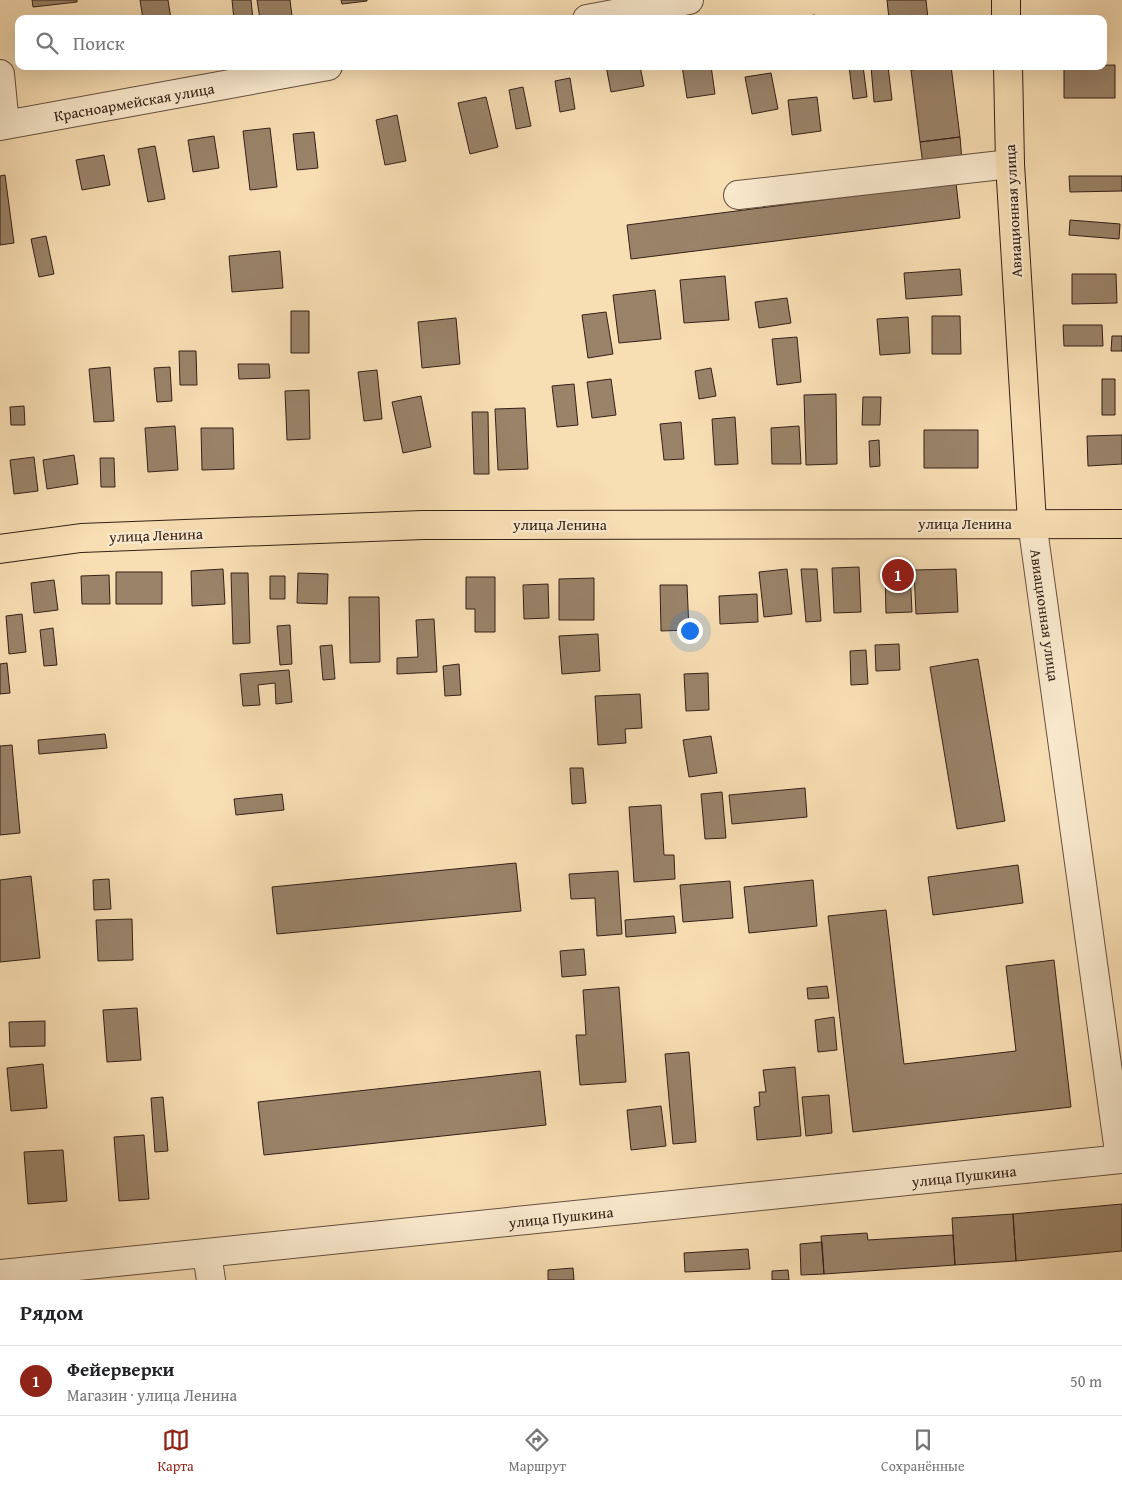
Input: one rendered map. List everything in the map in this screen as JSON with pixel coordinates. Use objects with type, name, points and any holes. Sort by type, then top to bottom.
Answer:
[{"type":"main road","points":[[1006,0],[1006,15]]},
{"type":"main road","name":"Авиационная улица","points":[[1008,70],[1010,164],[1032,522]]},
{"type":"main road","name":"улица Ленина","points":[[0,549],[81,538],[423,525],[1032,522],[1122,524]]},
{"type":"street","points":[[608,15],[689,0]]},
{"type":"street","name":"Красноармейская улица","points":[[2,126],[306,70]]},
{"type":"street","points":[[0,74],[2,126]]},
{"type":"street","points":[[738,195],[1010,164]]},
{"type":"street","name":"Авиационная улица","points":[[1032,522],[1121,1159]]},
{"type":"street","name":"улица Пушкина","points":[[0,1274],[209,1267],[1121,1159]]},
{"type":"building","points":[[32,0],[77,0],[77,2],[33,7]]},
{"type":"building","points":[[140,0],[168,0],[170,15],[142,15]]},
{"type":"building","points":[[232,0],[251,0],[253,15],[234,15]]},
{"type":"building","points":[[257,0],[290,0],[292,15],[259,15]]},
{"type":"building","points":[[341,0],[367,0],[367,1],[342,4]]},
{"type":"building","points":[[887,0],[926,0],[928,15],[889,15]]},
{"type":"building","points":[[1107,65],[1115,65],[1115,98],[1064,98],[1064,70],[1107,70]]},
{"type":"building","points":[[607,70],[641,70],[644,86],[611,92]]},
{"type":"building","points":[[683,70],[712,70],[715,94],[687,98]]},
{"type":"building","points":[[849,70],[864,70],[867,97],[853,99]]},
{"type":"building","points":[[871,70],[888,70],[892,100],[874,102]]},
{"type":"building","points":[[911,70],[952,70],[960,137],[920,142]]},
{"type":"building","points":[[771,73],[778,109],[752,114],[745,77]]},
{"type":"building","points":[[570,78],[575,109],[560,112],[555,81]]},
{"type":"building","points":[[523,87],[531,126],[516,129],[509,90]]},
{"type":"building","points":[[486,97],[498,147],[470,154],[458,103]]},
{"type":"building","points":[[817,97],[821,131],[792,135],[788,100]]},
{"type":"building","points":[[397,115],[406,161],[385,165],[376,120]]},
{"type":"building","points":[[270,128],[277,187],[250,190],[243,131]]},
{"type":"building","points":[[314,132],[318,168],[297,170],[293,134]]},
{"type":"building","points":[[214,136],[219,168],[193,172],[188,140]]},
{"type":"building","points":[[960,137],[962,161],[923,165],[920,142]]},
{"type":"building","points":[[155,146],[165,199],[148,202],[138,149]]},
{"type":"building","points":[[104,155],[110,185],[82,190],[76,160]]},
{"type":"building","points":[[5,175],[14,243],[0,245],[0,176]]},
{"type":"building","points":[[1069,176],[1122,176],[1122,191],[1070,192]]},
{"type":"building","points":[[956,183],[960,218],[631,259],[627,225]]},
{"type":"building","points":[[1070,220],[1120,224],[1119,239],[1069,235]]},
{"type":"building","points":[[46,236],[54,274],[39,277],[31,239]]},
{"type":"building","points":[[280,251],[283,288],[232,292],[229,256]]},
{"type":"building","points":[[960,269],[962,295],[906,299],[904,273]]},
{"type":"building","points":[[1072,274],[1116,274],[1117,303],[1072,304]]},
{"type":"building","points":[[725,276],[729,320],[684,323],[680,280]]},
{"type":"building","points":[[655,290],[661,339],[619,343],[613,295]]},
{"type":"building","points":[[787,298],[791,323],[759,328],[755,302]]},
{"type":"building","points":[[291,311],[309,311],[309,353],[291,353]]},
{"type":"building","points":[[606,312],[613,354],[588,358],[582,315]]},
{"type":"building","points":[[932,316],[960,316],[961,354],[932,354]]},
{"type":"building","points":[[908,317],[910,353],[880,355],[877,319]]},
{"type":"building","points":[[456,318],[460,364],[422,368],[418,322]]},
{"type":"building","points":[[1063,325],[1102,325],[1103,346],[1064,346]]},
{"type":"building","points":[[1112,336],[1122,336],[1122,351],[1111,351]]},
{"type":"building","points":[[797,337],[801,382],[777,385],[772,339]]},
{"type":"building","points":[[179,351],[196,351],[197,385],[180,385]]},
{"type":"building","points":[[238,364],[269,364],[270,378],[239,379]]},
{"type":"building","points":[[110,367],[114,421],[94,422],[89,369]]},
{"type":"building","points":[[170,367],[172,401],[157,402],[154,368]]},
{"type":"building","points":[[711,368],[716,396],[699,399],[695,371]]},
{"type":"building","points":[[377,370],[382,419],[364,421],[358,372]]},
{"type":"building","points":[[611,379],[616,415],[592,418],[587,382]]},
{"type":"building","points":[[1102,379],[1115,379],[1115,415],[1102,415]]},
{"type":"building","points":[[574,384],[578,425],[557,427],[552,386]]},
{"type":"building","points":[[309,390],[310,439],[287,440],[285,391]]},
{"type":"building","points":[[836,394],[837,464],[806,465],[804,395]]},
{"type":"building","points":[[421,396],[431,447],[403,453],[392,402]]},
{"type":"building","points":[[863,397],[881,397],[880,425],[862,425]]},
{"type":"building","points":[[24,406],[25,425],[11,425],[10,407]]},
{"type":"building","points":[[525,408],[528,469],[498,470],[495,409]]},
{"type":"building","points":[[472,412],[488,412],[489,474],[474,474]]},
{"type":"building","points":[[735,417],[738,464],[715,465],[712,419]]},
{"type":"building","points":[[681,422],[684,459],[664,460],[660,424]]},
{"type":"building","points":[[175,426],[178,470],[148,472],[145,428]]},
{"type":"building","points":[[799,426],[801,464],[772,464],[771,428]]},
{"type":"building","points":[[201,428],[233,428],[234,469],[202,470]]},
{"type":"building","points":[[924,430],[978,430],[978,468],[924,468]]},
{"type":"building","points":[[1122,435],[1122,464],[1088,466],[1087,436]]},
{"type":"building","points":[[879,440],[880,466],[870,467],[869,441]]},
{"type":"building","points":[[74,455],[78,484],[47,489],[43,460]]},
{"type":"building","points":[[34,457],[38,491],[14,494],[10,460]]},
{"type":"building","points":[[100,458],[114,458],[115,487],[101,487]]},
{"type":"building","points":[[859,567],[861,612],[834,613],[832,568]]},
{"type":"building","points":[[223,569],[225,604],[192,606],[191,571]]},
{"type":"building","points":[[787,569],[792,614],[764,617],[759,572]]},
{"type":"building","points":[[801,569],[817,569],[821,621],[806,622]]},
{"type":"building","points":[[956,569],[958,612],[916,614],[914,570]]},
{"type":"building","points":[[910,571],[912,612],[886,613],[885,573]]},
{"type":"building","points":[[116,572],[162,572],[162,604],[116,604]]},
{"type":"building","points":[[231,573],[248,573],[250,643],[233,644]]},
{"type":"building","points":[[298,573],[328,574],[327,604],[297,603]]},
{"type":"building","points":[[109,575],[110,604],[82,604],[81,576]]},
{"type":"building","points":[[270,576],[285,576],[285,599],[270,599]]},
{"type":"building","points":[[466,577],[495,577],[495,632],[475,632],[475,609],[466,609]]},
{"type":"building","points":[[594,578],[594,620],[559,620],[559,579]]},
{"type":"building","points":[[54,580],[58,610],[34,613],[31,583]]},
{"type":"building","points":[[548,584],[549,618],[524,619],[523,585]]},
{"type":"building","points":[[660,585],[687,585],[689,630],[661,631]]},
{"type":"building","points":[[757,594],[758,622],[720,624],[719,596]]},
{"type":"building","points":[[349,597],[379,597],[380,662],[350,663]]},
{"type":"building","points":[[22,614],[26,652],[9,654],[6,616]]},
{"type":"building","points":[[434,619],[437,672],[397,674],[397,658],[418,657],[416,620]]},
{"type":"building","points":[[290,625],[292,664],[280,665],[277,626]]},
{"type":"building","points":[[53,628],[57,665],[44,666],[40,630]]},
{"type":"building","points":[[598,634],[600,671],[562,674],[559,636]]},
{"type":"building","points":[[899,644],[900,670],[876,671],[875,645]]},
{"type":"building","points":[[332,645],[335,679],[323,680],[320,646]]},
{"type":"building","points":[[866,650],[868,684],[851,685],[850,651]]},
{"type":"building","points":[[978,659],[1005,821],[957,829],[930,667]]},
{"type":"building","points":[[7,663],[10,693],[0,694],[0,664]]},
{"type":"building","points":[[459,664],[461,695],[445,696],[443,666]]},
{"type":"building","points":[[289,670],[292,702],[276,704],[275,683],[258,685],[260,705],[243,706],[240,674]]},
{"type":"building","points":[[708,673],[709,710],[686,711],[684,674]]},
{"type":"building","points":[[640,694],[642,728],[625,729],[626,743],[598,745],[595,696]]},
{"type":"building","points":[[105,734],[107,748],[39,754],[38,740]]},
{"type":"building","points":[[711,736],[717,773],[689,777],[683,740]]},
{"type":"building","points":[[12,745],[20,833],[0,835],[0,746]]},
{"type":"building","points":[[570,768],[583,768],[586,803],[572,804]]},
{"type":"building","points":[[805,788],[807,817],[732,824],[729,795]]},
{"type":"building","points":[[722,792],[726,838],[705,839],[701,794]]},
{"type":"building","points":[[282,794],[284,810],[236,815],[234,799]]},
{"type":"building","points":[[661,805],[664,855],[674,855],[675,879],[634,882],[629,807]]},
{"type":"building","points":[[516,863],[521,911],[277,934],[272,887]]},
{"type":"building","points":[[1018,865],[1023,903],[933,915],[928,877]]},
{"type":"building","points":[[618,871],[622,934],[597,936],[595,898],[571,899],[569,874]]},
{"type":"building","points":[[31,876],[40,958],[0,962],[0,880]]},
{"type":"building","points":[[109,879],[111,909],[94,910],[93,880]]},
{"type":"building","points":[[813,880],[817,926],[749,933],[744,887]]},
{"type":"building","points":[[730,881],[733,918],[683,922],[680,885]]},
{"type":"building","points":[[886,910],[904,1064],[1016,1051],[1006,966],[1054,960],[1071,1107],[853,1132],[828,916]]},
{"type":"building","points":[[674,916],[676,933],[626,937],[625,920]]},
{"type":"building","points":[[132,919],[133,960],[98,961],[96,920]]},
{"type":"building","points":[[584,949],[586,975],[562,977],[560,951]]},
{"type":"building","points":[[827,986],[829,998],[808,999],[807,988]]},
{"type":"building","points":[[619,987],[626,1082],[580,1085],[576,1035],[586,1035],[583,990]]},
{"type":"building","points":[[137,1008],[141,1060],[107,1062],[103,1010]]},
{"type":"building","points":[[834,1017],[837,1050],[818,1052],[815,1020]]},
{"type":"building","points":[[45,1021],[45,1046],[10,1047],[9,1022]]},
{"type":"building","points":[[689,1052],[696,1142],[673,1144],[665,1054]]},
{"type":"building","points":[[43,1064],[47,1108],[11,1111],[7,1068]]},
{"type":"building","points":[[795,1067],[801,1136],[757,1140],[754,1107],[760,1106],[759,1092],[766,1092],[763,1070]]},
{"type":"building","points":[[540,1071],[546,1125],[264,1155],[258,1102]]},
{"type":"building","points":[[829,1095],[832,1133],[806,1136],[802,1097]]},
{"type":"building","points":[[163,1097],[168,1151],[155,1152],[151,1098]]},
{"type":"building","points":[[661,1106],[666,1146],[631,1150],[627,1110]]},
{"type":"building","points":[[144,1135],[149,1199],[119,1201],[114,1137]]},
{"type":"building","points":[[63,1150],[67,1201],[28,1204],[24,1152]]},
{"type":"building","points":[[1122,1204],[1122,1251],[1016,1261],[1013,1214]]},
{"type":"building","points":[[1013,1214],[1016,1261],[955,1265],[952,1218]]},
{"type":"building","points":[[867,1233],[868,1240],[953,1235],[955,1265],[824,1274],[821,1236]]},
{"type":"building","points":[[822,1242],[824,1274],[801,1275],[800,1244]]},
{"type":"building","points":[[748,1249],[750,1269],[685,1272],[684,1253]]},
{"type":"building","points":[[573,1268],[574,1280],[548,1280],[548,1270]]},
{"type":"building","points":[[788,1270],[789,1280],[772,1280],[772,1271]]},
{"type":"place","name":"Фейерверки","points":[[898,575]]}]
